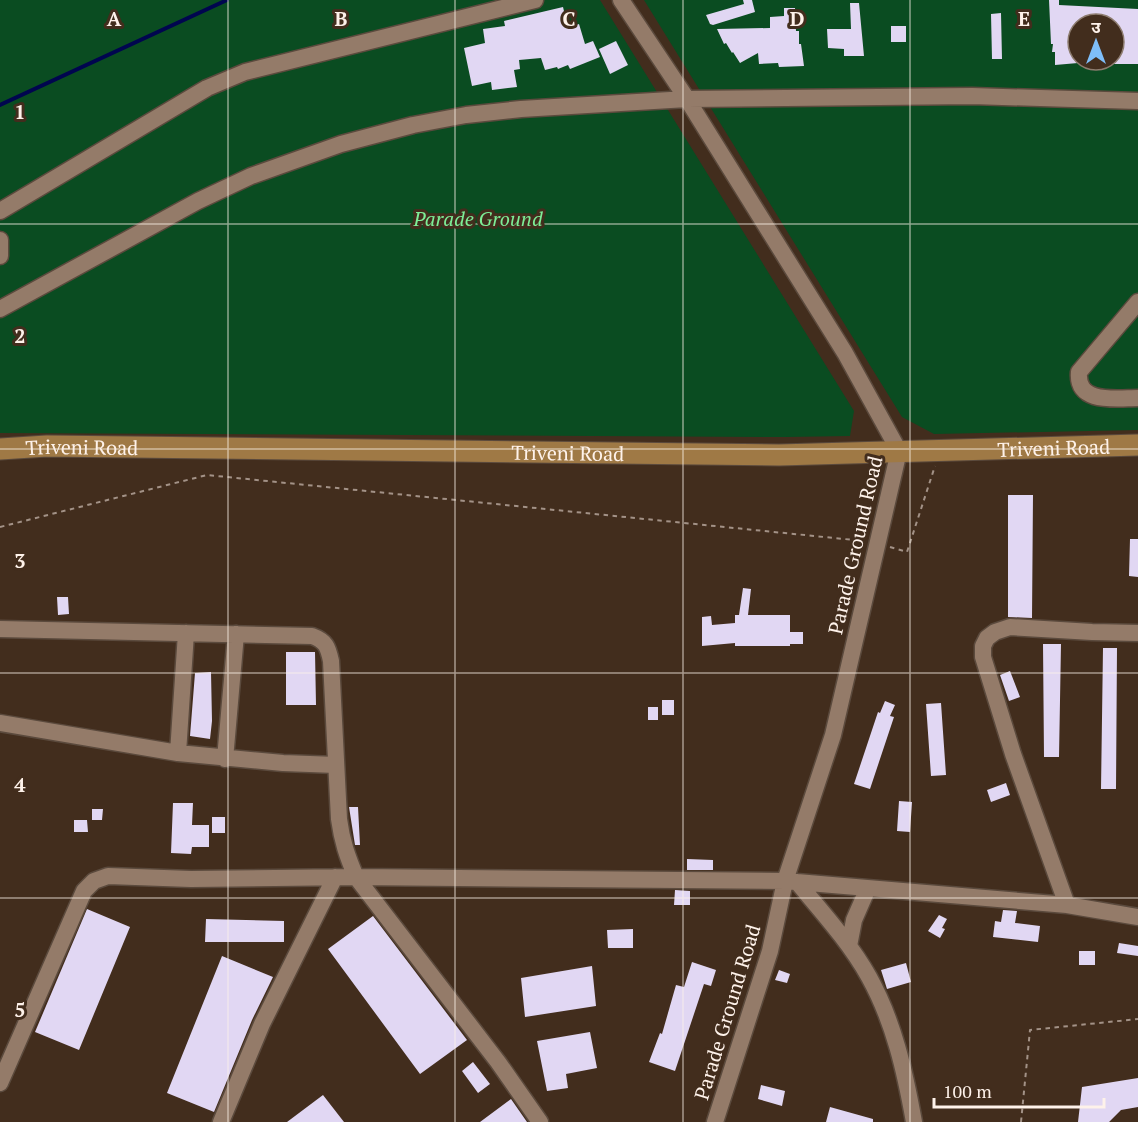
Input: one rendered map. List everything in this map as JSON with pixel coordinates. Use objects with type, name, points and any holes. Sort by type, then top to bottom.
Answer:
[{"type":"main road","name":"Triveni Road","points":[[0,449],[71,446],[768,454],[1138,445]]},
{"type":"street","points":[[0,211],[207,88],[245,72],[535,0]]},
{"type":"street","name":"Parade Ground Road","points":[[621,0],[687,99],[845,352],[899,451],[833,735],[770,951],[715,1122]]},
{"type":"street","points":[[0,309],[198,201],[251,176],[341,144],[413,125],[466,115],[521,109],[687,99],[972,96],[1138,101]]},
{"type":"street","points":[[0,240],[0,256]]},
{"type":"street","points":[[1138,302],[1079,372],[1078,377],[1080,386],[1087,394],[1101,398],[1138,398]]},
{"type":"street","points":[[1067,905],[1013,754],[983,657],[983,646],[987,638],[995,632],[1010,627],[1138,633]]},
{"type":"street","points":[[0,629],[312,636],[322,640],[327,646],[331,661],[342,844],[356,877],[498,1062],[540,1122]]},
{"type":"street","points":[[177,753],[186,633]]},
{"type":"street","points":[[225,759],[236,634]]},
{"type":"street","points":[[0,723],[225,759],[336,765]]},
{"type":"street","points":[[0,1083],[84,891],[94,880],[108,876],[191,879],[356,877],[791,881],[1067,905],[1138,917]]},
{"type":"street","points":[[221,1122],[262,1024],[335,877]]},
{"type":"street","points":[[791,881],[849,946],[869,976],[887,1012],[905,1074],[915,1122]]},
{"type":"street","points":[[849,946],[854,920],[868,888]]},
{"type":"path","points":[[0,527],[207,475],[876,543],[907,552],[936,464]]},
{"type":"path","points":[[1021,1122],[1030,1030],[1138,1019]]},
{"type":"green space","name":"Parade Ground","points":[[0,0],[600,0],[854,411],[850,436],[0,433]]},
{"type":"green space","points":[[644,0],[1138,0],[1138,430],[934,434],[902,417]]},
{"type":"building","points":[[743,0],[752,0],[755,12],[710,24],[706,15],[744,4]]},
{"type":"building","points":[[1049,0],[1059,0],[1059,5],[1138,9],[1138,64],[1126,64],[1126,12],[1066,12],[1066,64],[1055,65],[1055,52],[1052,52],[1053,44],[1051,44]]},
{"type":"building","points":[[850,3],[859,3],[864,56],[844,56],[844,49],[828,48],[827,29],[851,29]]},
{"type":"building","points":[[563,7],[568,28],[579,24],[585,44],[593,41],[600,57],[570,69],[568,65],[545,70],[541,58],[519,60],[520,69],[514,70],[517,87],[492,90],[491,82],[472,86],[464,48],[485,43],[483,29],[505,26],[504,21]]},
{"type":"building","points":[[784,8],[795,8],[796,31],[799,31],[799,44],[801,44],[804,66],[779,67],[778,63],[759,64],[758,53],[740,63],[726,43],[724,44],[717,29],[770,28],[770,17],[784,16]]},
{"type":"building","points":[[1001,13],[1002,59],[992,59],[991,14]]},
{"type":"building","points":[[891,26],[906,26],[906,42],[891,42]]},
{"type":"building","points":[[616,41],[628,65],[610,74],[599,49]]},
{"type":"building","points":[[1008,495],[1033,495],[1032,618],[1008,617]]},
{"type":"building","points":[[1130,539],[1138,539],[1138,577],[1129,576]]},
{"type":"building","points":[[743,588],[751,589],[748,615],[790,615],[790,632],[803,632],[803,644],[735,646],[735,643],[702,646],[702,617],[711,616],[712,625],[735,623],[735,615],[739,615]]},
{"type":"building","points":[[57,597],[68,597],[69,614],[58,615]]},
{"type":"building","points":[[1043,644],[1061,644],[1059,757],[1044,757]]},
{"type":"building","points":[[1103,648],[1117,648],[1116,789],[1101,789]]},
{"type":"building","points":[[286,652],[315,652],[316,705],[286,705]]},
{"type":"building","points":[[1010,671],[1020,697],[1009,701],[1000,675]]},
{"type":"building","points":[[211,672],[210,739],[190,736],[195,673]]},
{"type":"building","points":[[662,700],[674,700],[674,715],[662,715]]},
{"type":"building","points":[[885,701],[895,705],[890,716],[894,717],[870,789],[854,784],[878,712],[880,713]]},
{"type":"building","points":[[941,703],[946,775],[931,776],[926,704]]},
{"type":"building","points":[[648,707],[658,707],[658,720],[648,720]]},
{"type":"building","points":[[1006,783],[1010,795],[991,802],[987,790]]},
{"type":"building","points":[[899,801],[912,802],[910,832],[897,831]]},
{"type":"building","points":[[173,803],[193,803],[192,825],[209,825],[209,847],[192,847],[191,854],[171,853]]},
{"type":"building","points":[[349,807],[358,807],[360,845],[355,845]]},
{"type":"building","points":[[92,809],[103,809],[102,820],[92,820]]},
{"type":"building","points":[[212,817],[225,817],[225,833],[212,833]]},
{"type":"building","points":[[74,820],[87,820],[88,832],[74,832]]},
{"type":"building","points":[[687,859],[713,860],[713,870],[687,870]]},
{"type":"building","points":[[675,890],[690,891],[690,905],[674,905]]},
{"type":"building","points":[[87,909],[130,927],[79,1050],[35,1032]]},
{"type":"building","points":[[1003,910],[1017,911],[1015,923],[1040,926],[1038,942],[993,937],[995,921],[1001,922]]},
{"type":"building","points":[[939,915],[947,919],[940,938],[928,931]]},
{"type":"building","points":[[373,916],[467,1040],[420,1074],[328,949]]},
{"type":"building","points":[[206,919],[284,921],[284,942],[205,942]]},
{"type":"building","points":[[633,929],[633,948],[608,948],[607,930]]},
{"type":"building","points":[[1119,943],[1138,946],[1138,956],[1117,953]]},
{"type":"building","points":[[1079,951],[1095,951],[1095,965],[1079,965]]},
{"type":"building","points":[[222,956],[273,977],[252,1020],[214,1112],[167,1093]]},
{"type":"building","points":[[692,962],[716,970],[711,986],[704,984],[675,1071],[649,1062],[660,1033],[662,1034],[676,985],[684,987]]},
{"type":"building","points":[[906,963],[911,982],[887,989],[881,970]]},
{"type":"building","points":[[592,966],[596,1006],[525,1017],[521,978]]},
{"type":"building","points":[[779,970],[790,974],[787,983],[775,980]]},
{"type":"building","points":[[590,1032],[597,1068],[566,1074],[568,1088],[547,1091],[537,1041]]},
{"type":"building","points":[[473,1062],[490,1084],[478,1093],[462,1071]]},
{"type":"building","points":[[1138,1078],[1138,1107],[1121,1110],[1109,1122],[1078,1122],[1082,1087]]},
{"type":"building","points":[[761,1085],[785,1091],[782,1106],[758,1099]]},
{"type":"building","points":[[323,1095],[344,1122],[287,1122]]},
{"type":"building","points":[[511,1099],[527,1122],[480,1122]]},
{"type":"building","points":[[830,1107],[873,1119],[873,1122],[826,1122]]},
{"type":"waterway","points":[[0,105],[227,0]]}]
